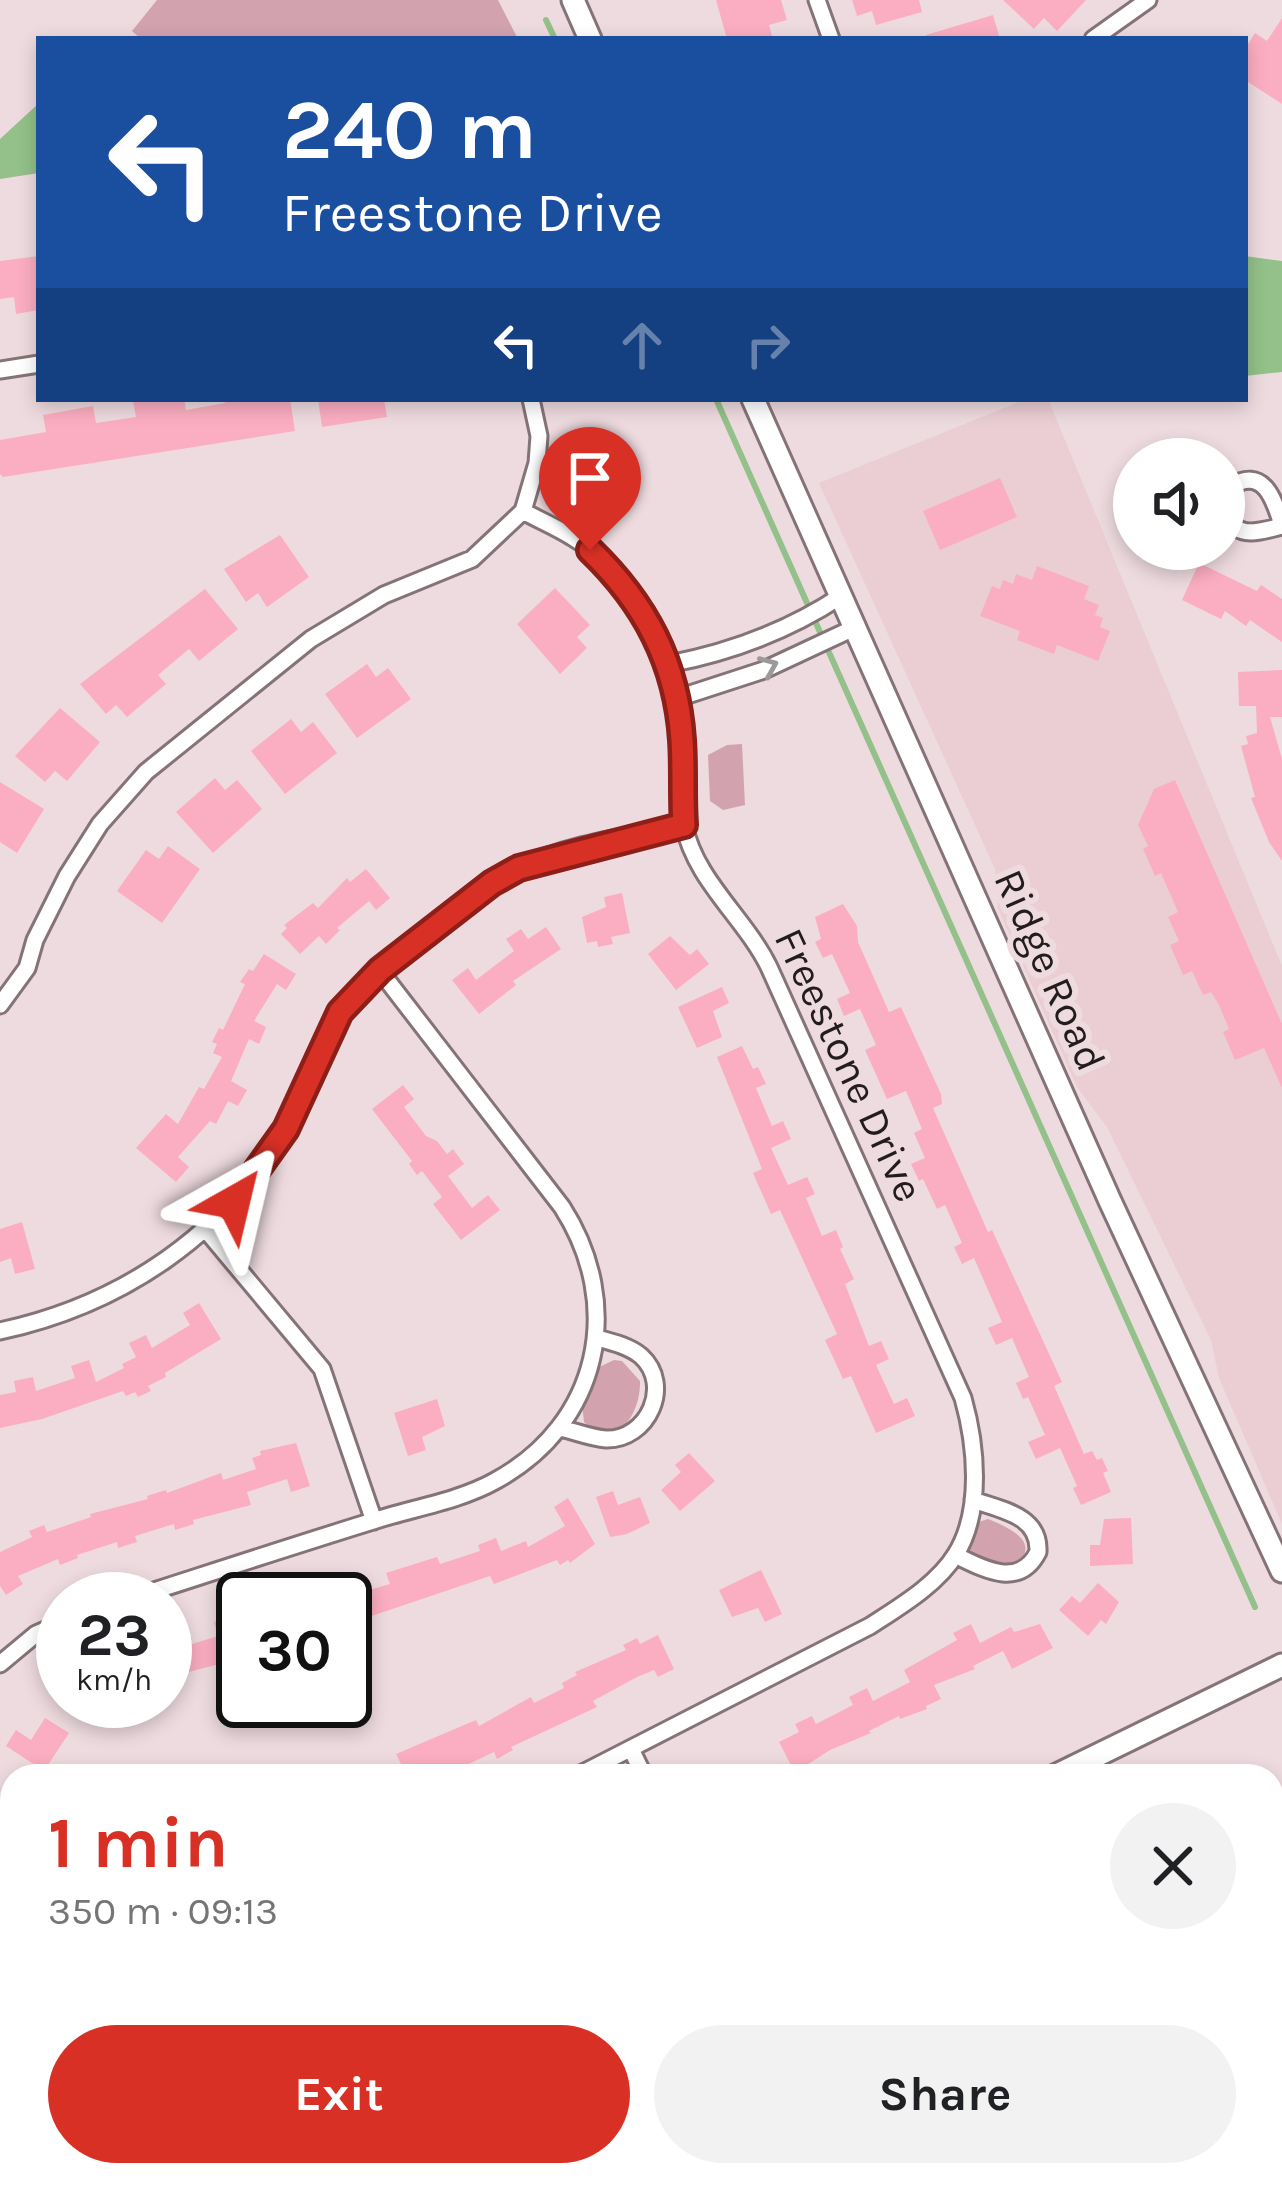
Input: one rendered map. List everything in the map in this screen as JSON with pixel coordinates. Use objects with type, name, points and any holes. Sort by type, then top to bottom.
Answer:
[{"type":"street","points":[[573,0],[589,36]]},
{"type":"street","points":[[817,0],[831,36]]},
{"type":"street","points":[[1097,36],[1148,0]]},
{"type":"street","points":[[0,370],[36,364]]},
{"type":"street","points":[[0,1005],[27,968],[35,940],[67,876],[100,824],[146,772],[311,639],[384,596],[472,559],[523,511],[537,463],[539,436],[532,402]]},
{"type":"street","name":"Ridge Road","points":[[754,402],[1100,1179],[1282,1571]]},
{"type":"street","points":[[1245,480],[1259,481],[1270,490],[1282,526],[1245,533]]},
{"type":"street","name":"Freestone Drive","points":[[523,511],[573,537],[610,570],[644,613],[669,664],[678,698],[684,825],[705,874],[752,936],[769,968],[963,1398],[975,1454],[974,1500],[956,1555],[914,1598],[870,1626],[631,1749],[614,1764]]},
{"type":"street","points":[[669,664],[751,643],[807,618],[841,596]]},
{"type":"street","points":[[678,698],[764,670],[856,627]]},
{"type":"street","points":[[0,1331],[56,1316],[115,1292],[206,1230],[271,1154],[299,1105],[340,1012],[380,970],[492,883],[519,868],[684,825]]},
{"type":"street","points":[[192,1579],[496,1481],[536,1453],[560,1428],[576,1403],[597,1339],[594,1287],[573,1224],[380,970]]},
{"type":"street","points":[[206,1230],[322,1370],[374,1521]]},
{"type":"street","points":[[560,1428],[605,1439],[618,1437],[638,1428],[651,1411],[656,1382],[647,1363],[625,1347],[597,1339]]},
{"type":"street","points":[[956,1555],[1003,1575],[1027,1568],[1038,1552],[1035,1532],[1024,1518],[974,1500]]},
{"type":"street","points":[[0,1664],[36,1634]]},
{"type":"street","points":[[1080,1764],[1282,1665]]},
{"type":"street","points":[[631,1749],[638,1764]]},
{"type":"shaded area","points":[[157,0],[498,0],[516,36],[138,36],[132,31]]},
{"type":"shaded area","points":[[36,106],[36,173],[0,179],[0,139]]},
{"type":"shaded area","points":[[1248,256],[1282,261],[1282,372],[1248,376]]},
{"type":"shaded area","points":[[1019,402],[1049,402],[1113,557],[1113,570],[1119,570],[1282,966],[1282,1524],[1219,1378],[1211,1340],[1107,1127],[1077,1087],[998,909],[995,869],[819,483]]},
{"type":"shaded area","points":[[742,744],[745,805],[723,810],[710,801],[708,755],[727,745]]},
{"type":"shaded area","points":[[622,1361],[640,1381],[639,1393],[625,1425],[607,1433],[584,1422],[582,1404],[597,1368]]},
{"type":"shaded area","points":[[988,1519],[1015,1532],[1025,1545],[1020,1560],[1010,1568],[972,1558],[965,1549],[972,1524]]},
{"type":"building","points":[[716,0],[781,0],[787,20],[769,25],[772,36],[726,36]]},
{"type":"building","points":[[852,0],[919,0],[922,12],[876,25],[872,11],[857,16]]},
{"type":"building","points":[[1003,0],[1086,0],[1057,31],[1044,18],[1034,29]]},
{"type":"building","points":[[993,15],[999,36],[926,36]]},
{"type":"building","points":[[1282,18],[1282,104],[1248,82],[1248,44],[1255,33],[1267,41]]},
{"type":"building","points":[[36,256],[36,311],[16,314],[14,297],[0,299],[0,261]]},
{"type":"building","points":[[133,402],[185,402],[186,410],[225,402],[290,402],[295,431],[0,474],[0,440],[46,432],[43,415],[93,406],[96,423],[136,417]]},
{"type":"building","points":[[318,402],[384,402],[387,417],[322,427]]},
{"type":"building","points":[[1000,478],[1017,517],[940,550],[923,511]]},
{"type":"building","points":[[280,535],[309,577],[267,607],[258,593],[246,602],[224,569]]},
{"type":"building","points":[[1037,566],[1089,586],[1084,599],[1099,605],[1095,615],[1103,618],[1100,627],[1110,631],[1098,661],[1057,645],[1054,654],[1017,640],[1020,631],[980,616],[992,586],[1000,589],[1003,580],[1013,584],[1016,574],[1032,580]]},
{"type":"building","points":[[1196,570],[1214,570],[1257,591],[1261,585],[1282,599],[1282,642],[1250,620],[1246,626],[1225,611],[1221,619],[1182,600]]},
{"type":"building","points":[[555,588],[590,625],[577,637],[587,648],[560,674],[517,624]]},
{"type":"building","points":[[205,589],[238,629],[199,661],[189,649],[158,675],[166,684],[127,717],[116,705],[106,714],[80,684]]},
{"type":"building","points":[[367,664],[376,677],[388,668],[411,699],[357,738],[325,694]]},
{"type":"building","points":[[1282,670],[1282,717],[1270,717],[1282,759],[1282,861],[1251,798],[1255,797],[1241,746],[1248,744],[1246,736],[1257,733],[1256,706],[1239,706],[1238,672]]},
{"type":"building","points":[[60,708],[100,742],[67,781],[55,771],[45,782],[15,756]]},
{"type":"building","points":[[291,719],[301,732],[313,722],[337,753],[285,794],[251,751]]},
{"type":"building","points":[[215,778],[225,790],[237,780],[262,809],[213,853],[176,812]]},
{"type":"building","points":[[1175,780],[1282,1024],[1282,1088],[1264,1048],[1235,1060],[1218,1003],[1211,992],[1203,995],[1192,971],[1183,975],[1170,945],[1179,941],[1168,917],[1178,912],[1161,873],[1155,876],[1138,825],[1154,789]]},
{"type":"building","points":[[0,782],[44,809],[17,853],[0,842]]},
{"type":"building","points":[[168,846],[200,869],[162,923],[117,891],[146,850],[159,859]]},
{"type":"building","points":[[366,869],[390,898],[376,910],[369,901],[326,944],[319,936],[300,954],[281,934],[287,928],[284,925],[313,903],[318,908],[347,878],[350,882]]},
{"type":"building","points":[[622,893],[630,933],[611,937],[613,944],[587,943],[582,917],[606,907],[604,897]]},
{"type":"building","points":[[843,904],[857,926],[858,942],[889,1012],[901,1007],[941,1094],[942,1104],[933,1108],[1062,1382],[1054,1386],[1084,1454],[1092,1451],[1097,1460],[1102,1458],[1108,1471],[1103,1473],[1111,1492],[1081,1505],[1060,1448],[1036,1459],[1028,1442],[1045,1435],[1028,1397],[1023,1399],[1016,1383],[1029,1377],[1012,1338],[996,1345],[988,1328],[1002,1322],[974,1258],[962,1264],[954,1247],[962,1243],[945,1205],[937,1209],[911,1164],[925,1158],[914,1133],[922,1129],[906,1091],[887,1099],[865,1050],[876,1045],[860,1009],[844,1016],[837,999],[850,993],[832,954],[823,958],[815,942],[821,939],[815,917]]},
{"type":"building","points":[[546,927],[561,949],[513,981],[516,985],[479,1014],[452,980],[468,968],[476,980],[514,951],[506,939],[521,929],[528,939]]},
{"type":"building","points":[[670,936],[690,955],[697,949],[709,964],[676,990],[648,954]]},
{"type":"building","points":[[264,954],[296,974],[286,990],[277,984],[254,1021],[266,1027],[259,1044],[249,1039],[231,1081],[247,1090],[238,1106],[228,1101],[216,1124],[210,1121],[178,1157],[189,1167],[176,1182],[136,1148],[166,1114],[178,1124],[199,1087],[204,1089],[222,1057],[213,1053],[217,1044],[212,1042],[219,1028],[223,1030],[245,984],[240,982]]},
{"type":"building","points":[[722,987],[729,1003],[713,1011],[722,1037],[697,1048],[678,1007]]},
{"type":"building","points":[[742,1046],[766,1084],[756,1088],[772,1126],[783,1121],[791,1139],[771,1148],[788,1185],[807,1177],[815,1194],[806,1198],[822,1236],[836,1230],[843,1247],[854,1279],[845,1284],[869,1346],[881,1341],[889,1359],[876,1365],[894,1404],[907,1398],[915,1416],[876,1433],[851,1376],[843,1379],[825,1340],[837,1334],[780,1210],[771,1214],[753,1173],[762,1169],[717,1057]]},
{"type":"building","points":[[403,1085],[414,1099],[404,1107],[426,1136],[447,1154],[453,1149],[464,1164],[448,1176],[472,1208],[488,1195],[500,1210],[461,1240],[433,1204],[442,1197],[422,1171],[417,1175],[409,1164],[412,1161],[372,1109]]},
{"type":"building","points":[[22,1222],[35,1269],[15,1274],[11,1258],[0,1262],[0,1229]]},
{"type":"building","points":[[199,1303],[221,1339],[165,1373],[166,1377],[148,1386],[151,1391],[138,1397],[123,1391],[0,1428],[0,1395],[16,1392],[14,1381],[33,1377],[36,1391],[75,1378],[71,1366],[89,1360],[96,1382],[136,1357],[129,1343],[146,1335],[152,1348],[190,1325],[183,1313]]},
{"type":"building","points":[[437,1399],[445,1426],[422,1437],[426,1450],[408,1456],[394,1413]]},
{"type":"building","points":[[296,1443],[310,1486],[291,1492],[287,1479],[247,1492],[251,1505],[193,1520],[194,1524],[175,1530],[174,1524],[135,1536],[137,1542],[118,1548],[117,1542],[60,1565],[58,1559],[18,1576],[23,1584],[6,1595],[0,1586],[0,1552],[32,1537],[29,1531],[44,1525],[47,1532],[221,1473],[223,1480],[256,1469],[252,1458],[261,1455],[260,1451]]},
{"type":"building","points":[[689,1453],[715,1481],[680,1511],[661,1490],[681,1472],[675,1465]]},
{"type":"building","points":[[613,1491],[618,1505],[640,1497],[650,1523],[610,1537],[596,1497]]},
{"type":"building","points":[[568,1498],[595,1544],[570,1563],[560,1565],[557,1560],[494,1584],[490,1576],[372,1616],[372,1589],[390,1584],[386,1573],[437,1557],[440,1564],[480,1551],[478,1545],[496,1538],[501,1551],[526,1541],[528,1547],[565,1526],[554,1507]]},
{"type":"building","points":[[1131,1518],[1133,1564],[1090,1566],[1090,1545],[1100,1545],[1104,1519]]},
{"type":"building","points":[[761,1570],[782,1614],[765,1622],[758,1608],[732,1617],[719,1590]]},
{"type":"building","points":[[1098,1583],[1119,1602],[1106,1624],[1101,1620],[1088,1636],[1059,1610],[1072,1596],[1080,1603]]},
{"type":"building","points":[[971,1624],[980,1643],[1011,1627],[1014,1632],[1040,1624],[1053,1648],[1012,1669],[1003,1651],[973,1666],[975,1669],[934,1685],[941,1699],[927,1709],[899,1716],[808,1764],[790,1764],[779,1742],[799,1732],[795,1724],[812,1716],[816,1724],[853,1705],[849,1697],[867,1688],[873,1701],[910,1682],[904,1670],[957,1640],[953,1633]]},
{"type":"building","points":[[658,1635],[674,1669],[658,1677],[654,1670],[637,1677],[593,1701],[597,1707],[511,1747],[497,1759],[494,1752],[469,1764],[401,1764],[396,1754],[476,1720],[479,1726],[531,1697],[534,1703],[564,1688],[562,1683],[575,1672],[626,1650],[623,1645],[637,1638],[640,1644]]},
{"type":"building","points":[[216,1637],[216,1665],[192,1671],[192,1644]]},
{"type":"building","points":[[39,1728],[61,1728],[69,1733],[49,1764],[33,1764],[6,1746],[16,1730],[31,1740]]},
{"type":"waterway","points":[[546,20],[554,36]]},
{"type":"waterway","points":[[717,402],[1255,1607]]},
{"type":"route","points":[[234,1202],[286,1129],[340,1012],[380,970],[492,883],[519,868],[684,825],[678,698],[669,664],[644,613],[590,550]]}]
